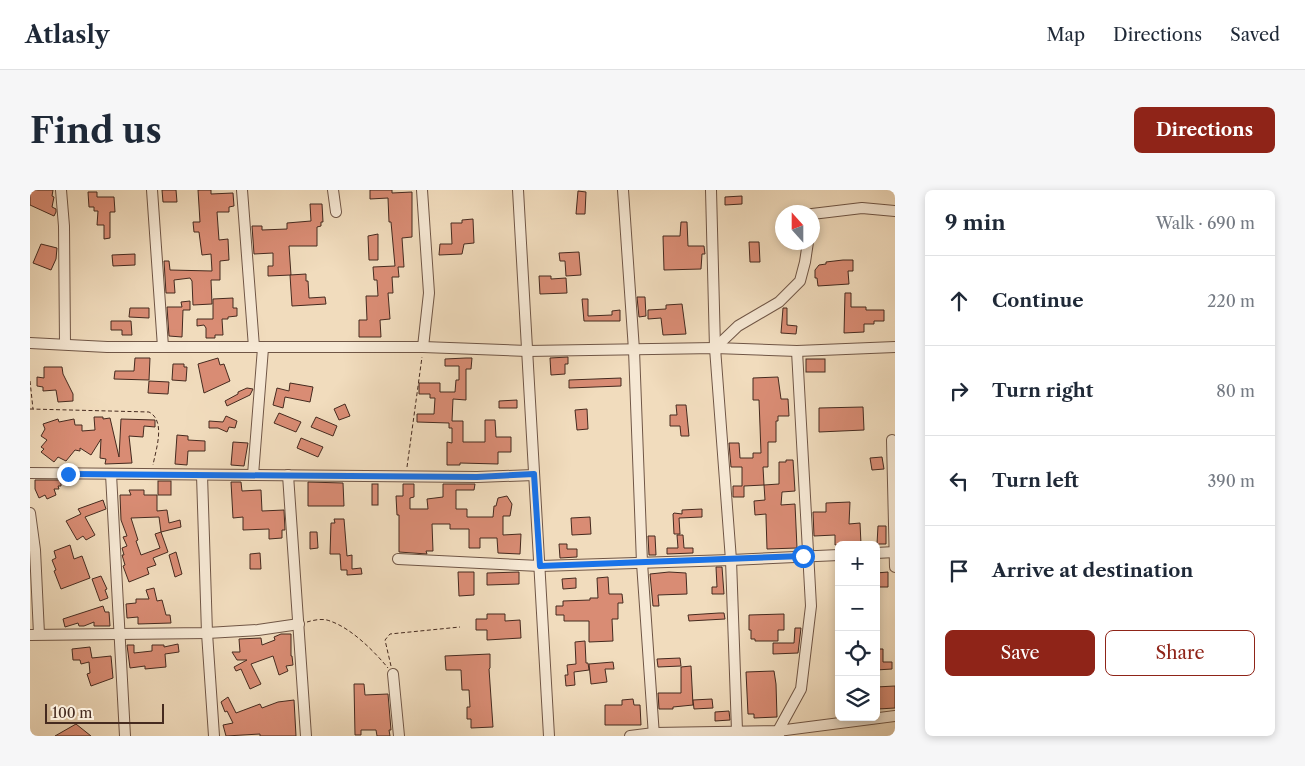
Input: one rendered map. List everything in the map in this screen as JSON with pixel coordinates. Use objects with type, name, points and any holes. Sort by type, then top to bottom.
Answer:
[{"type":"street","points":[[61,190],[64,226],[65,344]]},
{"type":"street","points":[[152,190],[163,346]]},
{"type":"street","points":[[242,190],[259,347],[253,475]]},
{"type":"street","points":[[333,190],[336,212]]},
{"type":"street","points":[[422,190],[428,293],[423,347]]},
{"type":"street","points":[[518,190],[549,736]]},
{"type":"street","points":[[623,190],[634,350],[642,563],[654,735]]},
{"type":"street","points":[[710,190],[716,348],[731,560],[738,731]]},
{"type":"street","points":[[820,213],[862,208],[895,211]]},
{"type":"street","points":[[716,348],[738,326],[779,302],[800,281],[807,250]]},
{"type":"street","points":[[30,343],[107,346],[423,347],[527,351],[716,348],[797,351],[895,347]]},
{"type":"street","points":[[779,733],[801,689],[811,606],[797,351]]},
{"type":"street","points":[[892,440],[895,567]]},
{"type":"street","points":[[30,473],[477,477],[534,474]]},
{"type":"street","points":[[111,474],[125,736]]},
{"type":"street","points":[[202,475],[207,632],[214,736]]},
{"type":"street","points":[[288,475],[306,736]]},
{"type":"street","points":[[30,513],[33,530],[35,635],[120,635],[258,630],[299,624]]},
{"type":"street","points":[[880,553],[894,552]]},
{"type":"street","points":[[398,559],[540,566],[835,555]]},
{"type":"street","points":[[393,674],[399,736]]},
{"type":"street","points":[[630,736],[738,731],[779,733],[895,716]]},
{"type":"path","points":[[406,476],[423,347]]},
{"type":"path","points":[[30,381],[31,409],[149,412],[155,416],[158,426],[152,475]]},
{"type":"path","points":[[299,624],[329,620],[343,627],[369,647],[393,674]]},
{"type":"path","points":[[393,674],[385,640],[387,635],[394,632],[460,627]]},
{"type":"building","points":[[30,190],[53,190],[52,207],[56,209],[54,216],[30,205]]},
{"type":"building","points":[[162,190],[176,190],[177,202],[163,202]]},
{"type":"building","points":[[198,190],[211,190],[211,194],[233,193],[234,206],[229,207],[229,212],[217,212],[219,240],[228,239],[229,260],[220,261],[220,280],[211,280],[212,304],[193,305],[192,281],[190,278],[174,280],[175,293],[166,293],[164,261],[169,261],[170,270],[212,271],[211,254],[202,255],[199,232],[194,232],[193,222],[200,222]]},
{"type":"building","points":[[370,190],[392,190],[392,193],[412,192],[412,237],[402,238],[404,267],[398,267],[399,277],[392,277],[393,293],[388,293],[390,319],[380,320],[381,337],[359,337],[359,320],[367,320],[366,296],[378,296],[377,280],[374,280],[373,267],[395,266],[388,198],[370,199]]},
{"type":"building","points":[[578,191],[586,192],[585,214],[576,214]]},
{"type":"building","points":[[88,192],[97,192],[97,197],[114,197],[115,212],[110,212],[110,238],[104,239],[104,225],[97,225],[98,211],[94,211],[94,207],[89,207]]},
{"type":"building","points":[[742,196],[742,204],[725,205],[725,197]]},
{"type":"building","points":[[310,204],[322,204],[323,222],[321,222],[321,226],[317,227],[317,246],[289,246],[291,275],[268,276],[268,266],[273,266],[273,253],[254,254],[252,226],[262,226],[262,230],[287,229],[287,223],[311,221]]},
{"type":"building","points":[[473,219],[474,243],[464,244],[462,254],[439,255],[440,244],[452,244],[451,223],[462,223],[462,220]]},
{"type":"building","points":[[681,222],[687,222],[688,246],[704,246],[705,254],[702,254],[701,269],[664,270],[663,236],[680,236]]},
{"type":"building","points":[[378,234],[378,260],[369,260],[368,236]]},
{"type":"building","points":[[749,242],[759,242],[760,262],[750,262]]},
{"type":"building","points":[[41,244],[57,248],[56,259],[51,270],[33,263]]},
{"type":"building","points":[[579,252],[581,275],[566,276],[565,261],[560,261],[559,253]]},
{"type":"building","points":[[135,254],[135,265],[113,266],[112,255]]},
{"type":"building","points":[[853,260],[853,271],[848,271],[849,284],[818,286],[815,270],[819,265],[826,264],[826,262]]},
{"type":"building","points":[[306,274],[309,298],[325,297],[326,304],[292,306],[290,275]]},
{"type":"building","points":[[539,276],[551,276],[551,279],[566,278],[567,293],[540,294]]},
{"type":"building","points":[[845,293],[851,293],[851,307],[866,307],[866,310],[884,310],[884,321],[864,324],[864,332],[844,333]]},
{"type":"building","points":[[637,297],[645,297],[646,316],[639,317]]},
{"type":"building","points":[[233,298],[233,308],[237,308],[237,316],[222,319],[223,335],[215,335],[215,338],[206,338],[206,328],[204,325],[197,326],[197,319],[213,319],[213,299]]},
{"type":"building","points":[[582,299],[588,299],[588,316],[612,315],[612,311],[620,310],[620,321],[584,321]]},
{"type":"building","points":[[190,301],[190,310],[183,310],[182,337],[169,336],[167,307],[182,307],[181,302]]},
{"type":"building","points":[[682,304],[686,334],[663,335],[661,318],[648,319],[648,310],[666,309],[666,305]]},
{"type":"building","points":[[130,308],[149,308],[149,318],[129,317]]},
{"type":"building","points":[[783,308],[787,308],[787,325],[797,326],[796,334],[781,333]]},
{"type":"building","points":[[111,321],[131,321],[132,335],[122,335],[122,330],[111,330]]},
{"type":"building","points":[[568,357],[568,364],[565,364],[565,374],[551,375],[550,358]]},
{"type":"building","points":[[135,358],[150,358],[149,380],[114,379],[115,371],[134,371]]},
{"type":"building","points":[[218,358],[220,365],[224,364],[230,381],[204,393],[198,364]]},
{"type":"building","points":[[472,358],[471,369],[466,369],[466,400],[453,399],[452,421],[463,421],[463,442],[485,442],[485,420],[495,420],[496,437],[511,437],[511,452],[498,452],[498,464],[460,463],[460,465],[447,465],[447,442],[452,443],[452,428],[449,428],[449,423],[417,422],[417,414],[434,414],[435,398],[430,398],[430,394],[419,394],[419,383],[440,383],[440,392],[455,392],[456,380],[459,380],[459,366],[445,366],[445,359]]},
{"type":"building","points":[[806,359],[825,359],[825,372],[806,372]]},
{"type":"building","points":[[173,364],[184,364],[184,367],[187,367],[186,381],[172,380]]},
{"type":"building","points":[[44,367],[62,367],[63,374],[73,394],[73,401],[58,402],[56,390],[43,391],[43,387],[37,386],[37,377],[44,378]]},
{"type":"building","points":[[778,377],[781,399],[788,399],[789,416],[778,416],[778,421],[776,421],[776,442],[768,442],[768,467],[763,467],[764,485],[744,486],[744,497],[733,497],[733,486],[742,486],[742,467],[731,467],[729,443],[739,443],[740,458],[753,458],[753,453],[761,453],[759,400],[753,400],[753,378]]},
{"type":"building","points":[[621,378],[621,386],[569,388],[569,380]]},
{"type":"building","points":[[149,381],[169,382],[168,394],[148,393]]},
{"type":"building","points":[[290,383],[313,387],[310,402],[285,397],[283,408],[273,405],[277,388],[289,391]]},
{"type":"building","points":[[247,388],[253,389],[250,395],[227,406],[225,401]]},
{"type":"building","points":[[517,400],[517,408],[499,408],[499,401]]},
{"type":"building","points":[[345,404],[350,416],[339,420],[334,409]]},
{"type":"building","points":[[676,405],[686,405],[689,436],[681,436],[680,426],[670,426],[670,415],[677,415]]},
{"type":"building","points":[[863,407],[864,430],[819,432],[819,408]]},
{"type":"building","points":[[587,409],[588,429],[577,430],[575,410]]},
{"type":"building","points":[[279,413],[301,422],[296,432],[274,423]]},
{"type":"building","points":[[226,416],[237,421],[235,428],[229,427],[227,432],[218,428],[209,428],[209,421],[223,422]]},
{"type":"building","points":[[94,417],[110,418],[119,457],[121,419],[155,420],[155,427],[144,426],[143,437],[129,436],[132,463],[105,464],[106,459],[100,458],[101,439],[91,455],[80,448],[80,451],[75,450],[66,461],[58,457],[54,462],[41,452],[44,449],[41,447],[47,440],[41,436],[45,429],[43,424],[58,419],[59,422],[74,419],[75,425],[82,425],[82,431],[95,430]]},
{"type":"building","points":[[316,417],[337,426],[333,436],[311,427]]},
{"type":"building","points":[[177,435],[188,436],[188,440],[205,441],[205,451],[188,451],[187,465],[175,464]]},
{"type":"building","points":[[301,438],[323,447],[318,457],[297,448]]},
{"type":"building","points":[[233,442],[248,443],[244,466],[231,465]]},
{"type":"building","points":[[882,457],[884,469],[872,470],[870,458]]},
{"type":"building","points":[[786,460],[793,460],[795,491],[782,492],[781,505],[795,504],[797,548],[767,549],[766,514],[755,515],[754,501],[765,500],[764,485],[779,484],[779,462],[786,462]]},
{"type":"building","points":[[35,480],[61,480],[61,486],[58,486],[59,489],[54,489],[56,495],[47,499],[45,495],[39,498],[35,489]]},
{"type":"building","points":[[158,481],[171,481],[171,495],[158,495]]},
{"type":"building","points":[[231,482],[241,482],[242,491],[261,490],[262,511],[284,510],[285,530],[282,530],[282,538],[269,539],[269,529],[243,530],[243,517],[233,518]]},
{"type":"building","points":[[308,482],[343,483],[344,506],[308,506]]},
{"type":"building","points":[[372,484],[378,484],[378,505],[372,505]]},
{"type":"building","points":[[403,484],[414,484],[414,497],[410,498],[410,509],[428,509],[427,499],[443,497],[443,484],[475,484],[474,490],[456,490],[456,509],[467,509],[467,517],[493,517],[494,506],[496,506],[498,498],[507,496],[512,504],[510,516],[503,516],[503,535],[521,534],[520,554],[498,553],[497,538],[480,538],[480,548],[469,548],[469,529],[450,529],[450,524],[432,524],[433,551],[426,551],[427,554],[399,552],[399,515],[397,515],[396,496],[403,496]]},
{"type":"building","points":[[129,490],[144,490],[144,495],[157,495],[157,511],[167,510],[169,523],[180,520],[181,527],[161,532],[168,552],[153,558],[156,565],[147,568],[149,574],[129,582],[123,566],[125,565],[122,548],[127,546],[123,537],[127,536],[121,520],[120,495],[131,495]],"holes":[[[159,517],[161,532],[155,534],[160,548],[141,555],[131,518]]]},
{"type":"building","points":[[103,500],[106,509],[85,517],[95,535],[86,540],[83,536],[77,540],[66,521],[81,514],[78,509]]},
{"type":"building","points":[[850,502],[849,524],[860,523],[861,541],[835,541],[835,535],[814,536],[813,512],[826,512],[826,503]]},
{"type":"building","points":[[702,509],[702,517],[679,518],[680,534],[674,534],[674,513],[682,514],[682,510]]},
{"type":"building","points":[[590,517],[591,534],[572,535],[571,518]]},
{"type":"building","points":[[334,519],[344,519],[347,556],[352,555],[352,569],[361,568],[362,574],[347,575],[347,570],[341,570],[340,554],[330,554],[331,523],[335,523]]},
{"type":"building","points":[[878,526],[886,526],[886,544],[880,544],[880,541],[877,541]]},
{"type":"building","points":[[310,532],[317,532],[318,548],[310,549]]},
{"type":"building","points":[[677,535],[683,535],[684,548],[693,548],[693,553],[667,554],[667,548],[678,548]]},
{"type":"building","points":[[648,536],[655,536],[656,555],[649,555]]},
{"type":"building","points":[[559,544],[567,544],[567,549],[577,549],[577,557],[560,558]]},
{"type":"building","points":[[70,545],[74,559],[82,556],[90,578],[61,589],[52,560],[56,558],[54,551]]},
{"type":"building","points":[[176,552],[182,574],[175,577],[169,555]]},
{"type":"building","points":[[260,553],[261,569],[250,569],[250,554]]},
{"type":"building","points":[[716,567],[722,567],[724,594],[712,594],[712,587],[717,587]]},
{"type":"building","points":[[458,572],[474,572],[474,595],[459,596]]},
{"type":"building","points":[[519,572],[519,584],[487,585],[487,573]]},
{"type":"building","points":[[888,572],[888,587],[880,587],[880,573]]},
{"type":"building","points":[[686,573],[687,594],[658,595],[659,606],[653,606],[650,574]]},
{"type":"building","points":[[101,576],[107,589],[105,590],[108,598],[100,601],[92,579]]},
{"type":"building","points":[[608,577],[609,594],[622,594],[623,603],[618,603],[618,619],[612,619],[613,641],[589,642],[589,621],[564,621],[564,615],[556,615],[556,606],[563,606],[563,601],[598,598],[597,578]]},
{"type":"building","points":[[576,578],[576,588],[563,589],[562,579]]},
{"type":"building","points":[[154,588],[157,601],[162,600],[166,615],[170,615],[171,623],[138,624],[138,617],[127,618],[126,604],[136,603],[136,599],[149,599],[146,590]]},
{"type":"building","points":[[103,606],[105,612],[109,612],[110,626],[94,626],[94,622],[84,626],[79,626],[78,623],[65,627],[63,619]]},
{"type":"building","points":[[724,613],[725,619],[689,621],[688,615]]},
{"type":"building","points":[[487,614],[505,614],[505,621],[520,620],[521,638],[487,640],[487,630],[476,630],[476,619],[487,619]]},
{"type":"building","points":[[784,614],[784,630],[778,630],[778,641],[755,641],[755,639],[751,639],[749,615]]},
{"type":"building","points":[[795,628],[801,628],[798,653],[773,654],[773,643],[794,643]]},
{"type":"building","points":[[281,634],[291,634],[293,665],[286,666],[288,671],[279,675],[273,656],[251,664],[261,684],[250,689],[241,669],[236,671],[234,667],[247,660],[237,660],[232,652],[240,652],[239,639],[261,638],[262,645],[275,640],[274,637]]},
{"type":"building","points":[[585,641],[586,663],[588,663],[589,670],[574,672],[575,685],[566,686],[565,675],[568,675],[567,665],[576,664],[575,642]]},
{"type":"building","points":[[178,644],[179,652],[165,654],[166,667],[145,669],[145,666],[130,668],[127,645],[134,645],[134,653],[152,651],[152,645],[164,645],[164,647]]},
{"type":"building","points":[[90,647],[92,658],[111,656],[113,678],[91,686],[87,674],[90,673],[89,662],[81,664],[80,660],[73,660],[72,649]]},
{"type":"building","points":[[880,649],[883,649],[883,662],[892,662],[892,669],[880,670]]},
{"type":"building","points":[[490,654],[489,669],[493,727],[471,728],[471,719],[467,719],[467,707],[470,707],[469,690],[462,690],[461,670],[446,670],[445,656]]},
{"type":"building","points":[[680,658],[681,666],[658,667],[657,659]]},
{"type":"building","points":[[613,662],[614,669],[605,669],[607,682],[591,684],[589,664]]},
{"type":"building","points":[[691,666],[693,705],[673,707],[673,709],[659,709],[658,693],[681,693],[681,667]]},
{"type":"building","points":[[774,671],[777,717],[754,718],[754,714],[748,714],[746,672]]},
{"type":"building","points":[[354,684],[364,684],[365,695],[388,694],[390,736],[377,736],[376,730],[361,730],[361,735],[355,735]]},
{"type":"building","points":[[895,686],[895,708],[880,709],[880,687]]},
{"type":"building","points":[[228,697],[236,713],[260,704],[262,708],[278,702],[294,700],[296,736],[260,736],[260,734],[226,736],[223,725],[233,723],[221,702]]},
{"type":"building","points":[[633,699],[634,705],[640,705],[641,725],[605,725],[605,705],[622,705],[622,700]]},
{"type":"building","points":[[712,699],[713,708],[694,709],[693,700]]},
{"type":"building","points":[[729,711],[730,720],[715,721],[715,712]]},
{"type":"building","points":[[76,724],[91,736],[55,736]]},
{"type":"route","points":[[68,474],[477,477],[534,474],[540,566],[803,556]]}]
